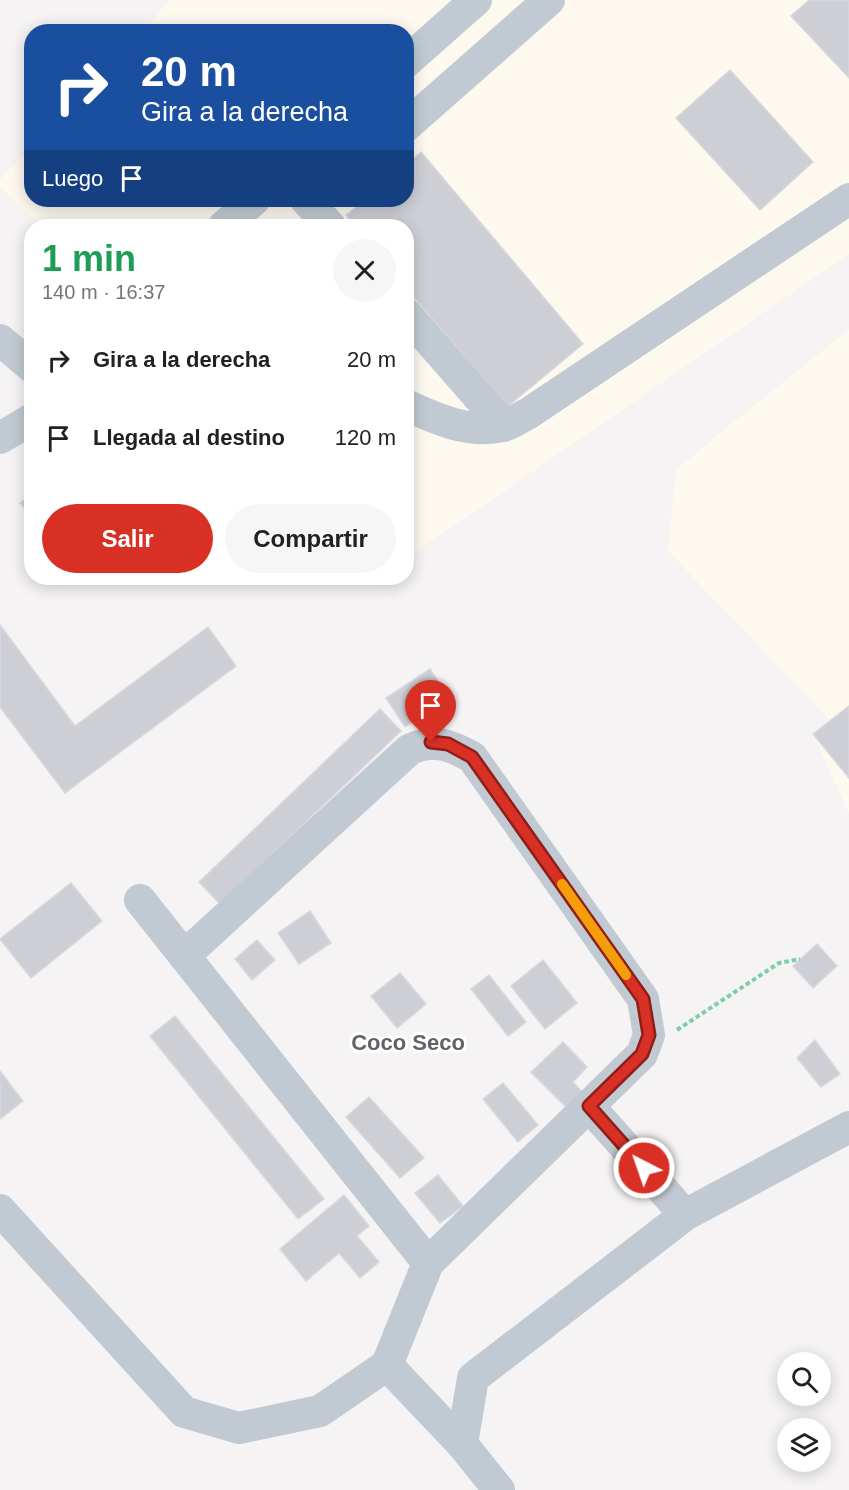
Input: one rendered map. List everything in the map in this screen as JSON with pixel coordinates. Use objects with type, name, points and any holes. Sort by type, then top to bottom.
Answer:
[{"type":"street","points":[[414,55],[476,0]]},
{"type":"street","points":[[414,119],[549,0]]},
{"type":"street","points":[[414,409],[437,420],[471,428],[504,426],[529,413],[849,198]]},
{"type":"street","points":[[232,219],[246,207]]},
{"type":"street","points":[[414,323],[504,426]]},
{"type":"street","points":[[0,340],[24,360]]},
{"type":"street","points":[[0,438],[24,424]]},
{"type":"street","points":[[2,1218],[184,1412],[239,1428],[321,1412],[387,1365],[428,1263],[642,1054],[649,1035],[643,999],[472,757],[448,744],[431,742],[409,750],[184,956]]},
{"type":"street","points":[[140,900],[428,1263]]},
{"type":"street","points":[[589,1106],[685,1215]]},
{"type":"street","points":[[462,1444],[473,1378],[685,1215],[849,1127]]},
{"type":"street","points":[[387,1365],[462,1444],[499,1490]]},
{"type":"path","points":[[642,1054],[779,963],[800,959]]},
{"type":"shaded area","points":[[170,0],[849,0],[849,254],[414,553],[414,219],[34,219],[0,187],[0,180],[24,154],[24,207],[414,207],[414,24],[149,24]]},
{"type":"shaded area","points":[[849,329],[849,814],[813,734],[830,720],[668,551],[676,469]]},
{"type":"building","points":[[809,0],[849,0],[849,78],[791,16]]},
{"type":"building","points":[[730,70],[813,162],[760,210],[676,118]]},
{"type":"building","points":[[421,152],[583,344],[507,407],[414,297],[414,219],[349,219],[346,215],[356,207],[414,207],[414,158]]},
{"type":"building","points":[[0,625],[75,726],[208,627],[236,666],[65,793],[0,707]]},
{"type":"building","points":[[430,669],[449,698],[405,727],[386,698]]},
{"type":"building","points":[[849,706],[849,778],[813,734]]},
{"type":"building","points":[[380,709],[401,731],[220,904],[199,882]]},
{"type":"building","points":[[71,883],[102,921],[31,978],[0,939]]},
{"type":"building","points":[[310,911],[331,943],[299,964],[278,933]]},
{"type":"building","points":[[257,940],[275,960],[252,980],[235,959]]},
{"type":"building","points":[[817,944],[837,966],[813,988],[793,966]]},
{"type":"building","points":[[543,960],[577,1003],[545,1029],[511,986]]},
{"type":"building","points":[[400,973],[426,1004],[397,1028],[371,996]]},
{"type":"building","points":[[489,975],[526,1022],[508,1036],[471,989]]},
{"type":"building","points":[[175,1016],[324,1199],[298,1219],[150,1036]]},
{"type":"building","points":[[815,1040],[840,1074],[821,1087],[797,1058]]},
{"type":"building","points":[[563,1042],[587,1067],[573,1082],[582,1092],[566,1107],[531,1072]]},
{"type":"building","points":[[0,1071],[23,1101],[0,1119]]},
{"type":"building","points":[[503,1083],[538,1125],[518,1142],[483,1099]]},
{"type":"building","points":[[369,1097],[424,1158],[400,1178],[346,1117]]},
{"type":"building","points":[[438,1175],[463,1206],[440,1223],[415,1193]]},
{"type":"building","points":[[344,1195],[369,1226],[357,1236],[379,1262],[360,1278],[339,1253],[306,1281],[280,1249]]},
{"type":"slow traffic","points":[[562,884],[626,975]]},
{"type":"district","name":"Coco Seco","points":[[408,1042]]},
{"type":"route","points":[[431,742],[448,744],[472,757],[643,999],[649,1035],[642,1054],[589,1106],[644,1168]]}]
